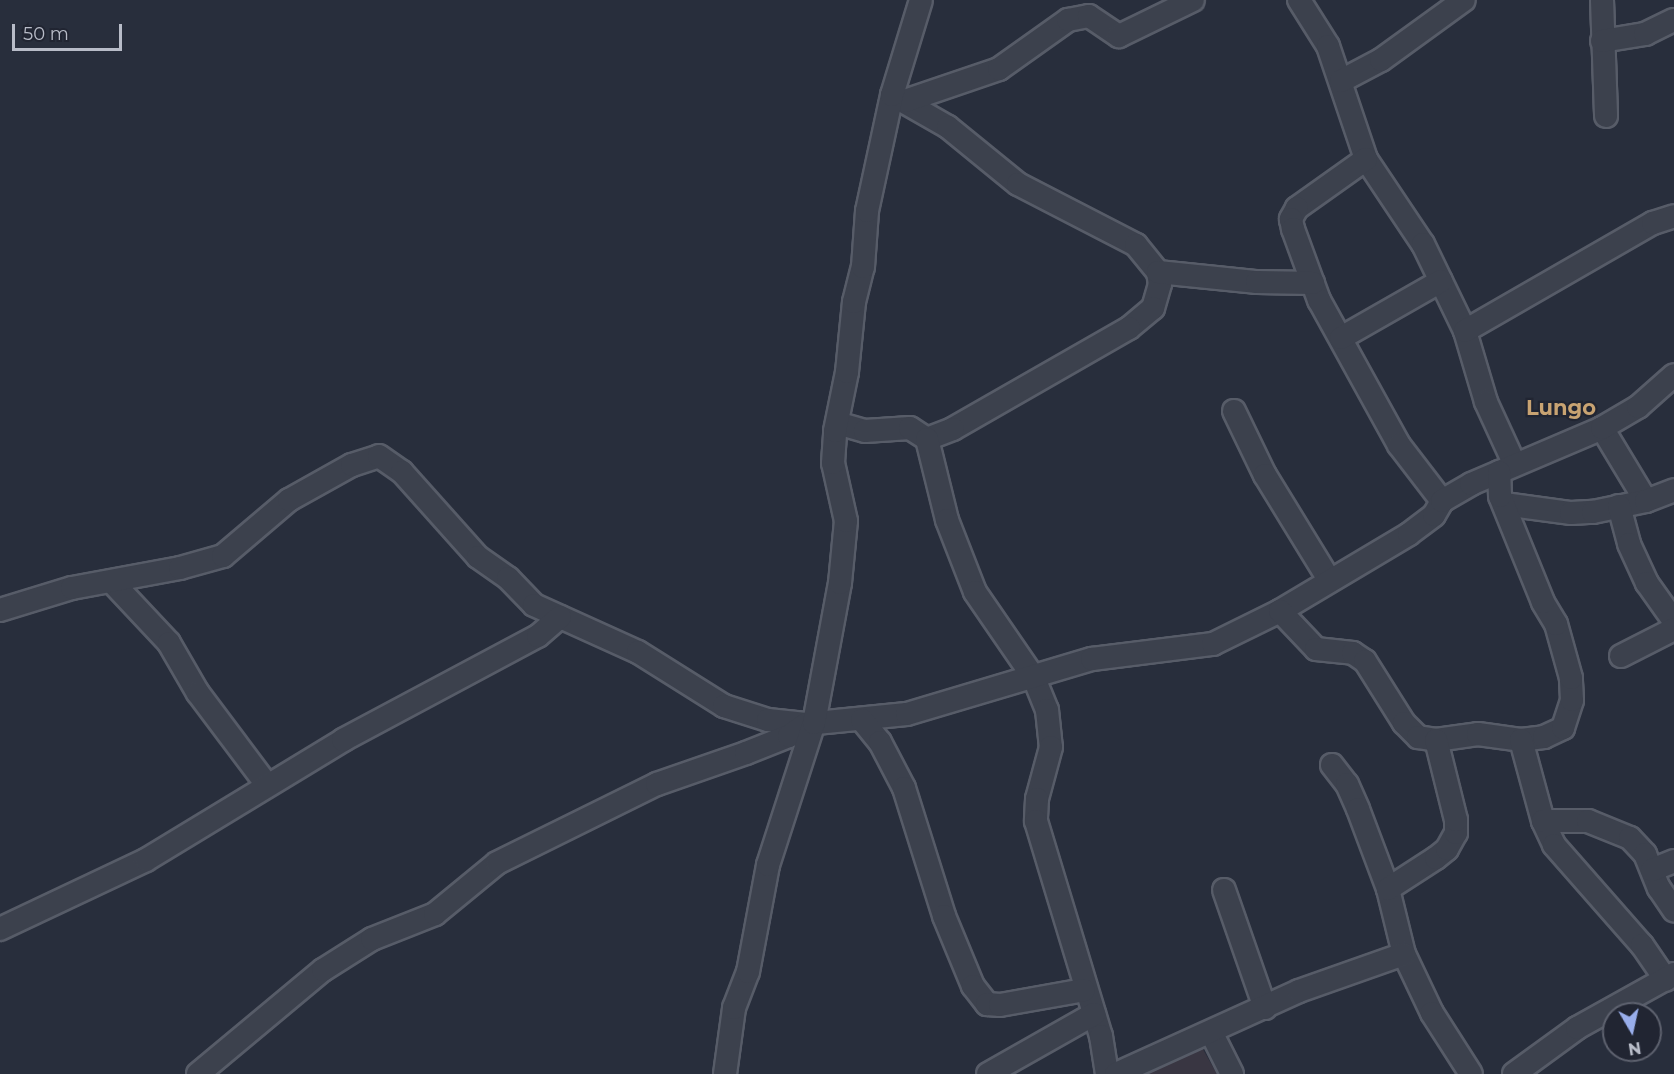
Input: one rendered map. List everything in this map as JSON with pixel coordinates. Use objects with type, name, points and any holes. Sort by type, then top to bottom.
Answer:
[{"type":"street","points":[[725,1074],[734,1008],[748,972],[768,865],[810,724],[846,537],[844,509],[833,464],[837,423],[848,372],[854,302],[863,267],[867,211],[899,98],[921,0]]},
{"type":"street","points":[[899,98],[999,69],[1074,18],[1089,16],[1119,36],[1193,0]]},
{"type":"street","points":[[1280,611],[1316,649],[1353,653],[1365,661],[1411,733],[1436,740],[1479,734],[1521,740],[1544,737],[1563,728],[1572,700],[1572,678],[1556,624],[1543,602],[1498,487],[1506,468],[1465,331],[1423,244],[1366,159],[1341,81],[1313,16],[1299,0]]},
{"type":"street","points":[[1341,81],[1381,60],[1464,0]]},
{"type":"street","points":[[1602,0],[1606,116]]},
{"type":"street","points":[[1602,41],[1645,34],[1674,20]]},
{"type":"street","points":[[899,98],[948,127],[1018,184],[1136,245],[1158,272],[1158,300],[1130,328],[953,429],[927,439]]},
{"type":"street","points":[[1366,159],[1293,213],[1293,229],[1313,283],[1399,445],[1442,501]]},
{"type":"street","points":[[1465,331],[1653,223],[1674,216]]},
{"type":"street","points":[[1158,272],[1257,282],[1313,283]]},
{"type":"street","points":[[1341,339],[1441,280]]},
{"type":"street","points":[[0,610],[72,588],[112,582],[223,556],[289,500],[352,465],[379,456],[402,472],[478,557],[508,578],[534,604],[638,652],[724,706],[768,720],[810,724],[907,714],[1092,659],[1196,648],[1280,611],[1409,534],[1434,515],[1442,501],[1506,468],[1602,428],[1638,407],[1674,375]]},
{"type":"street","points":[[1234,411],[1265,476],[1330,581]]},
{"type":"street","points":[[837,423],[865,431],[910,428],[927,439],[947,520],[975,592],[1034,678],[1052,729],[1036,821],[1084,990],[1094,1014],[1107,1074]]},
{"type":"street","points":[[1602,428],[1646,501]]},
{"type":"street","points":[[1504,504],[1571,513],[1646,501],[1674,490]]},
{"type":"street","points":[[1619,507],[1629,544],[1647,583],[1674,621]]},
{"type":"street","points":[[112,582],[169,643],[198,693],[267,785]]},
{"type":"street","points":[[0,928],[146,860],[267,785],[568,621]]},
{"type":"street","points":[[1621,656],[1674,629]]},
{"type":"street","points":[[862,720],[880,742],[904,788],[917,841],[944,916],[973,986],[987,1004],[1000,1005],[1084,990]]},
{"type":"street","points":[[198,1074],[330,964],[372,939],[435,914],[497,863],[657,784],[746,753],[789,736],[810,724]]},
{"type":"street","points":[[1388,889],[1447,849],[1456,833],[1456,820],[1436,740]]},
{"type":"street","points":[[1514,1074],[1577,1028],[1670,977],[1566,860],[1543,821],[1521,740]]},
{"type":"street","points":[[1332,765],[1347,784],[1388,889],[1404,954],[1432,1013],[1471,1074]]},
{"type":"street","points":[[1543,821],[1588,820],[1617,831],[1637,845],[1652,870],[1659,888],[1674,910]]},
{"type":"street","points":[[1652,870],[1674,861]]},
{"type":"street","points":[[1224,890],[1265,1008]]},
{"type":"street","points":[[1116,1074],[1212,1034],[1299,991],[1404,954]]},
{"type":"street","points":[[988,1074],[1094,1014]]},
{"type":"street","points":[[1212,1034],[1232,1074]]},
{"type":"shaded area","points":[[1201,1046],[1217,1074],[1144,1074]]},
{"type":"district","name":"Lungo","points":[[1561,408]]}]
